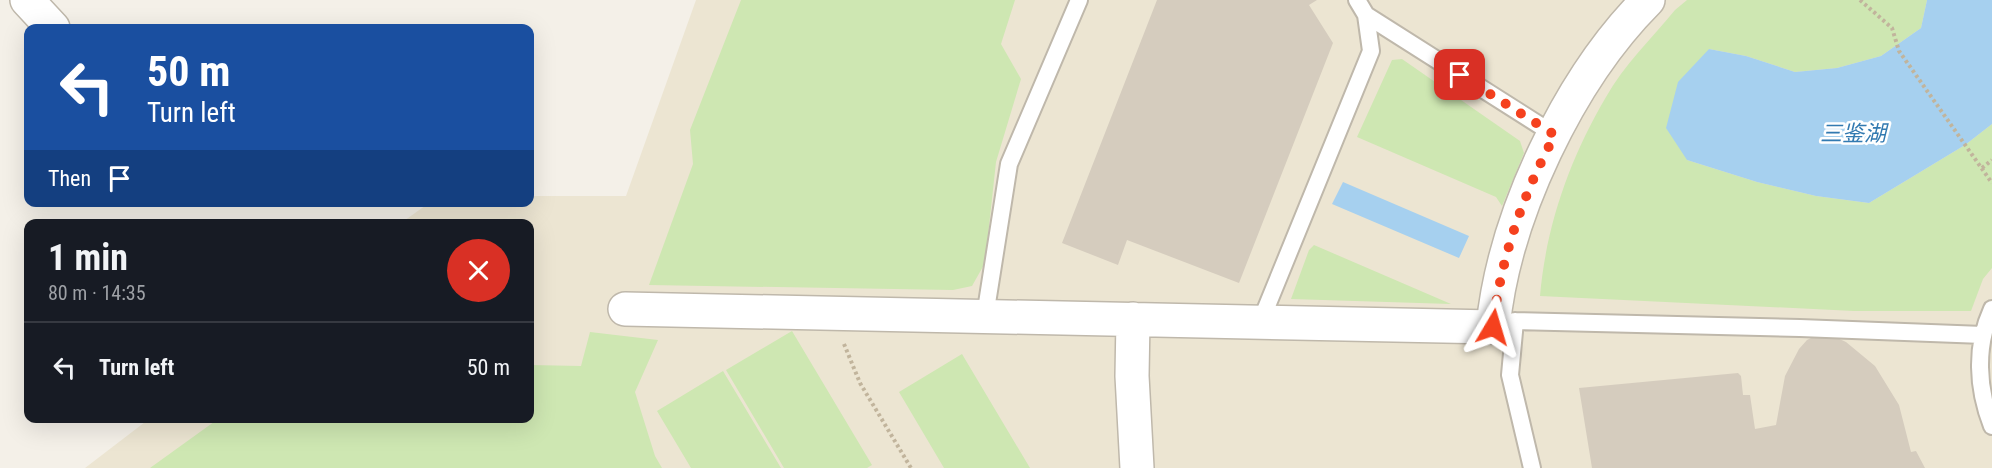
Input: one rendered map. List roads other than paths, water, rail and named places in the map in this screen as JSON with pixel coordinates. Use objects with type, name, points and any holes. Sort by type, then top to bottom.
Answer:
[{"type":"street","points":[[27,0],[49,24]]},
{"type":"street","points":[[625,309],[1260,322],[1504,324],[1503,267],[1517,221],[1539,164],[1619,32],[1648,0]]},
{"type":"street","points":[[1133,319],[1132,376],[1137,468]]},
{"type":"lane","points":[[985,316],[1009,164],[1079,0]]},
{"type":"lane","points":[[1260,322],[1371,51],[1366,15],[1357,0]]},
{"type":"lane","points":[[1366,15],[1555,135]]},
{"type":"lane","points":[[1992,309],[1983,335],[1980,381],[1992,426]]},
{"type":"lane","points":[[1532,468],[1510,375],[1504,324],[1800,328],[1983,335]]},
{"type":"water","name":"三鉴湖","points":[[1927,0],[1992,0],[1992,124],[1965,145],[1869,203],[1816,196],[1757,182],[1687,160],[1666,128],[1678,82],[1709,49],[1746,56],[1795,72],[1837,68],[1881,56],[1921,28]]},
{"type":"water","points":[[1343,182],[1469,236],[1459,258],[1332,204]]}]
